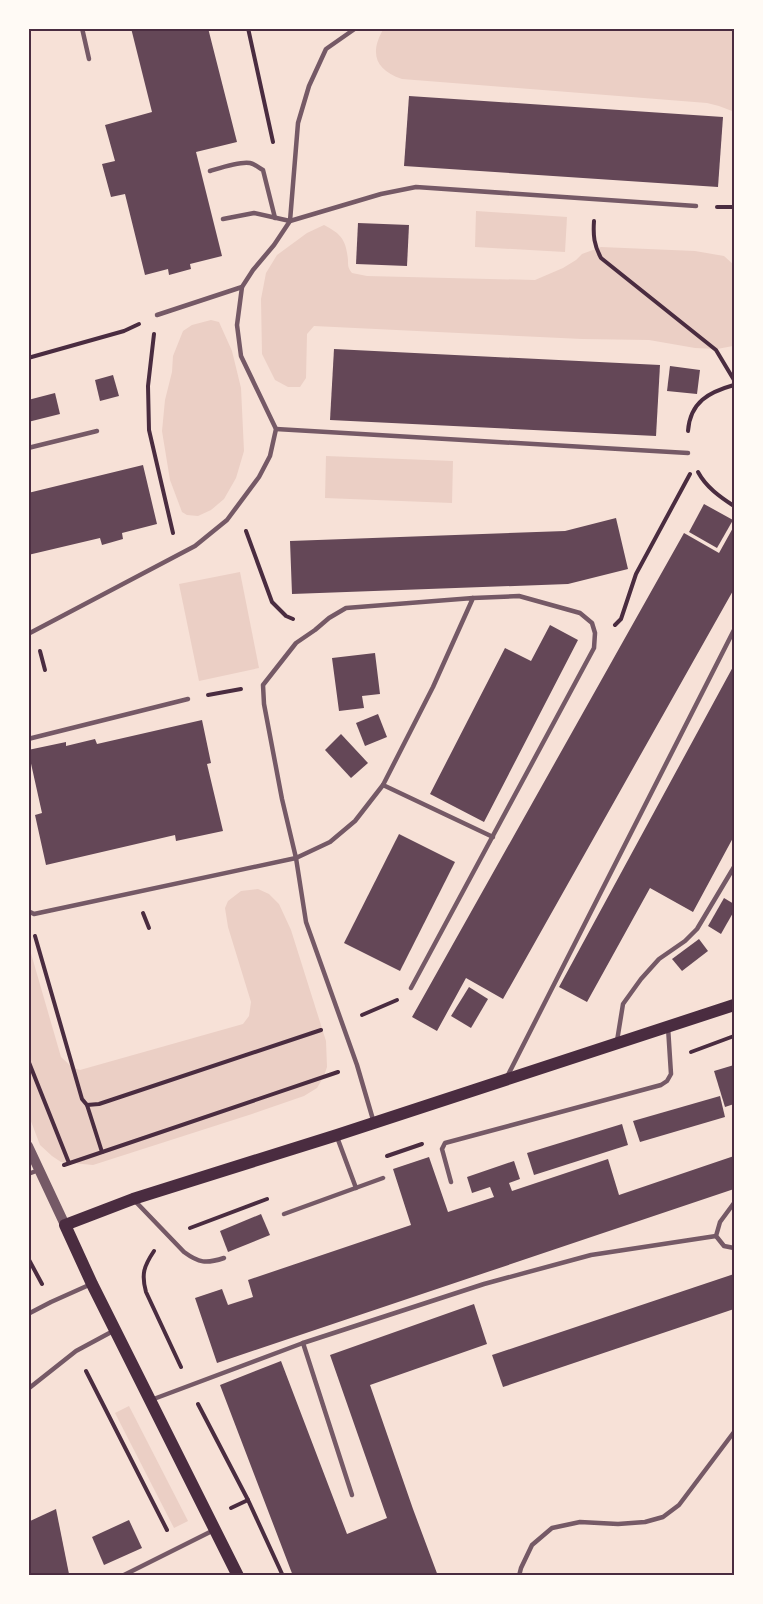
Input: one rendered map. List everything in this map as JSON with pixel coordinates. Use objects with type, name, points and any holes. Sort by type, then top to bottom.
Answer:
[{"type":"main road","points":[[238,1575],[92,1284],[65,1225],[133,1199],[735,1005]]},
{"type":"street","points":[[28,1146],[36,1172],[65,1225]]},
{"type":"lane","points":[[82,28],[89,59]]},
{"type":"lane","points":[[28,634],[195,546],[227,520],[259,477],[270,456],[276,429],[241,356],[237,325],[242,287],[290,221],[298,123],[309,86],[326,49],[357,28]]},
{"type":"lane","points":[[210,171],[244,163],[251,163],[263,170],[275,218]]},
{"type":"lane","points":[[223,219],[254,213],[290,221],[381,194],[416,187],[696,206]]},
{"type":"lane","points":[[157,315],[242,287]]},
{"type":"lane","points":[[276,429],[688,453]]},
{"type":"lane","points":[[28,448],[97,431]]},
{"type":"lane","points":[[374,1123],[357,1065],[306,922],[296,858],[264,704],[263,685],[296,643],[346,608],[519,596],[580,613],[592,623],[595,633],[594,648],[411,988]]},
{"type":"lane","points":[[28,911],[34,914],[296,858],[330,842],[355,821],[383,785],[433,687],[473,598]]},
{"type":"lane","points":[[506,1079],[735,630]]},
{"type":"lane","points":[[28,739],[188,699]]},
{"type":"lane","points":[[383,785],[493,837]]},
{"type":"lane","points":[[617,1044],[623,1004],[659,959],[685,941],[697,929],[735,867]]},
{"type":"lane","points":[[451,1182],[442,1149],[445,1143],[661,1085],[667,1081],[671,1074],[668,1027]]},
{"type":"lane","points":[[337,1135],[356,1188]]},
{"type":"lane","points":[[284,1214],[383,1178]]},
{"type":"lane","points":[[133,1199],[184,1252],[193,1258],[208,1263],[224,1258]]},
{"type":"lane","points":[[716,1236],[720,1222],[735,1203]]},
{"type":"lane","points":[[716,1236],[724,1246],[735,1248]]},
{"type":"lane","points":[[151,1400],[303,1343],[484,1284],[591,1255],[716,1236]]},
{"type":"lane","points":[[28,1314],[92,1284]]},
{"type":"lane","points":[[28,1389],[76,1351],[115,1330]]},
{"type":"lane","points":[[303,1343],[352,1494]]},
{"type":"lane","points":[[519,1575],[532,1545],[552,1528],[580,1522],[618,1524],[645,1522],[663,1517],[680,1505],[735,1432]]},
{"type":"lane","points":[[122,1575],[216,1530]]},
{"type":"path","points":[[248,28],[275,153]]},
{"type":"path","points":[[593,236],[601,258],[716,350],[735,380]]},
{"type":"path","points":[[28,358],[124,331],[157,315]]},
{"type":"path","points":[[157,315],[148,371],[149,429],[178,556]]},
{"type":"path","points":[[594,648],[621,619],[636,574],[695,466]]},
{"type":"path","points":[[237,506],[272,602],[286,616],[315,630]]},
{"type":"path","points":[[188,699],[263,685]]},
{"type":"path","points":[[32,927],[82,1100],[87,1105],[102,1152]]},
{"type":"path","points":[[87,1105],[99,1104],[342,1023],[391,1004],[411,988]]},
{"type":"path","points":[[670,1059],[735,1036]]},
{"type":"path","points":[[28,1060],[69,1163]]},
{"type":"path","points":[[36,1172],[102,1152],[357,1065]]},
{"type":"path","points":[[349,1169],[428,1142]]},
{"type":"path","points":[[274,1197],[168,1236],[149,1258],[144,1268],[143,1280],[146,1292],[189,1386],[248,1500],[283,1575]]},
{"type":"path","points":[[28,1258],[51,1302]]},
{"type":"path","points":[[76,1351],[176,1549]]},
{"type":"shaded area","points":[[384,28],[734,29],[734,122],[732,111],[707,103],[402,79],[386,71],[377,60],[377,45]]},
{"type":"shaded area","points":[[476,211],[567,217],[565,252],[475,247]]},
{"type":"shaded area","points":[[324,225],[339,234],[344,242],[348,267],[352,273],[367,276],[535,280],[563,268],[582,254],[601,247],[695,251],[724,256],[734,265],[734,343],[733,346],[717,349],[695,348],[649,340],[314,326],[307,334],[306,378],[300,387],[288,387],[275,380],[262,354],[261,299],[266,273],[277,255],[307,233]]},
{"type":"shaded area","points":[[211,320],[219,322],[232,351],[241,388],[244,451],[236,478],[224,499],[211,510],[198,516],[187,515],[182,512],[170,480],[162,431],[165,400],[172,372],[173,356],[183,331],[192,325]]},
{"type":"shaded area","points":[[326,456],[453,461],[452,503],[325,498]]},
{"type":"shaded area","points":[[240,572],[259,668],[199,681],[179,584]]},
{"type":"shaded area","points":[[258,889],[269,894],[279,904],[291,930],[326,1041],[327,1067],[317,1088],[304,1096],[252,1114],[93,1165],[61,1162],[52,1156],[40,1145],[29,1116],[28,943],[61,1057],[73,1068],[80,1070],[243,1024],[249,1016],[251,1002],[228,927],[225,908],[228,901],[241,891]]},
{"type":"shaded area","points":[[129,1406],[188,1521],[174,1528],[115,1413]]},
{"type":"building","points":[[131,28],[208,28],[237,142],[196,152],[222,256],[190,264],[191,269],[169,275],[168,269],[145,275],[125,194],[111,197],[102,164],[115,161],[105,125],[152,112]]},
{"type":"building","points":[[409,96],[723,117],[718,187],[404,166]]},
{"type":"building","points":[[358,223],[409,225],[407,266],[356,264]]},
{"type":"building","points":[[334,349],[660,365],[656,436],[330,420]]},
{"type":"building","points":[[670,366],[700,370],[697,394],[667,391]]},
{"type":"building","points":[[113,375],[119,396],[100,401],[95,380]]},
{"type":"building","points":[[55,393],[60,414],[28,422],[28,400]]},
{"type":"building","points":[[143,465],[157,524],[122,533],[123,539],[102,545],[100,538],[28,555],[28,493]]},
{"type":"building","points":[[704,504],[733,520],[717,548],[689,532]]},
{"type":"building","points":[[616,518],[628,569],[568,584],[292,594],[290,541],[565,531]]},
{"type":"building","points":[[734,526],[734,589],[503,999],[466,978],[437,1031],[412,1017],[684,533],[719,553]]},
{"type":"building","points":[[550,625],[578,640],[484,822],[430,794],[505,648],[531,661]]},
{"type":"building","points":[[375,653],[380,694],[362,696],[364,708],[339,711],[332,658]]},
{"type":"building","points":[[734,665],[734,836],[693,912],[650,888],[587,1002],[559,987]]},
{"type":"building","points":[[378,714],[387,737],[365,746],[356,723]]},
{"type":"building","points":[[202,720],[211,763],[207,764],[223,831],[176,841],[175,835],[46,865],[35,815],[42,813],[28,750],[66,742],[66,746],[95,739],[97,744]]},
{"type":"building","points":[[341,734],[368,763],[351,778],[325,750]]},
{"type":"building","points":[[399,834],[455,862],[400,971],[344,943]]},
{"type":"building","points":[[724,898],[734,904],[734,911],[721,934],[708,926]]},
{"type":"building","points":[[699,939],[708,951],[682,971],[672,959]]},
{"type":"building","points":[[469,987],[488,999],[471,1028],[451,1016]]},
{"type":"building","points":[[734,1065],[734,1104],[725,1107],[714,1071]]},
{"type":"building","points":[[720,1096],[725,1117],[640,1142],[633,1121]]},
{"type":"building","points":[[622,1124],[628,1145],[534,1175],[527,1153]]},
{"type":"building","points":[[734,1156],[734,1189],[217,1363],[195,1298],[222,1289],[228,1305],[253,1297],[248,1280],[411,1225],[393,1169],[429,1157],[448,1212],[494,1197],[490,1187],[472,1193],[467,1177],[514,1161],[520,1179],[509,1183],[512,1191],[608,1159],[619,1195]]},
{"type":"building","points":[[261,1214],[270,1235],[228,1252],[220,1231]]},
{"type":"building","points":[[734,1274],[734,1309],[503,1387],[492,1355]]},
{"type":"building","points":[[474,1304],[487,1344],[370,1385],[438,1576],[293,1576],[220,1385],[281,1361],[347,1534],[387,1518],[330,1355]]},
{"type":"building","points":[[56,1509],[69,1574],[30,1576],[28,1572],[28,1522]]},
{"type":"building","points":[[129,1520],[142,1548],[104,1565],[92,1537]]}]
